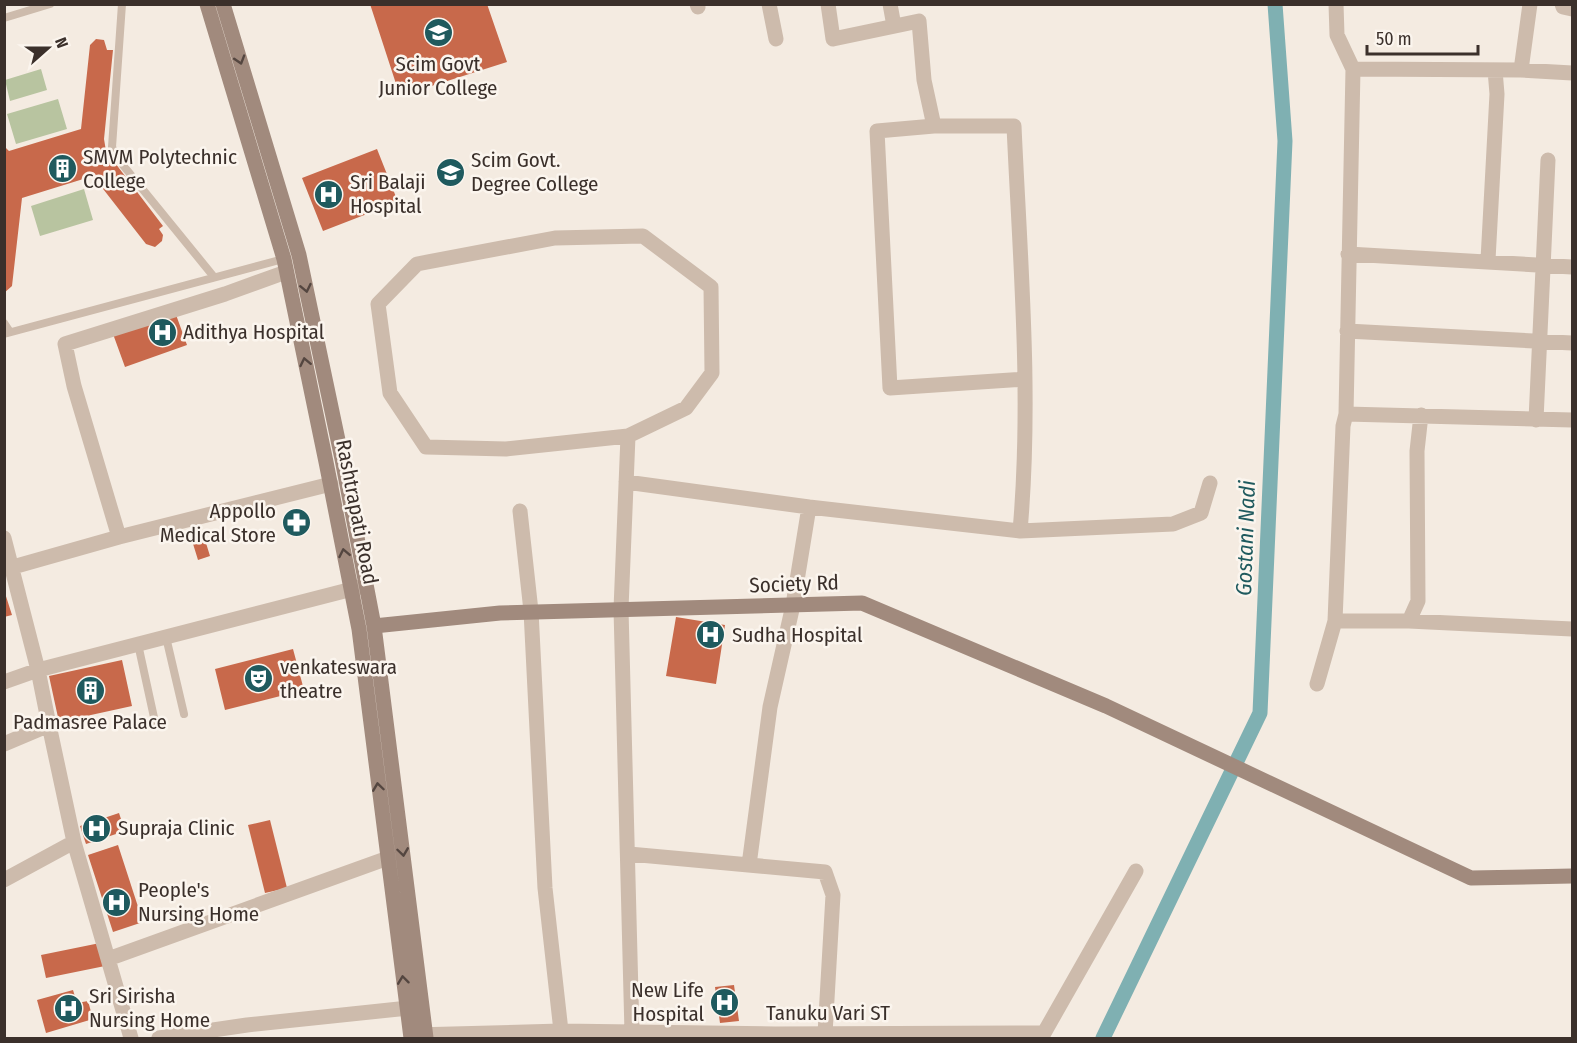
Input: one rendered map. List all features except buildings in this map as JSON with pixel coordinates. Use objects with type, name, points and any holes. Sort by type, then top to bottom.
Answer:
[{"type":"street","name":"Rashtrapati Road","points":[[207,4],[290,262],[331,484],[358,588],[374,626],[414,1008]]},
{"type":"street","name":"Rashtrapati Road","points":[[223,4],[290,262],[358,588],[358,629],[388,858],[418,1036]]},
{"type":"street","points":[[769,4],[776,39]]},
{"type":"street","points":[[828,4],[833,39],[919,21],[924,80],[934,126]]},
{"type":"street","points":[[890,4],[894,26]]},
{"type":"street","points":[[1317,684],[1335,621],[1343,426],[1346,414],[1353,69],[1337,34],[1336,4]]},
{"type":"street","points":[[1521,70],[1530,4]]},
{"type":"street","points":[[1562,4],[1563,7],[1572,9]]},
{"type":"street","points":[[1353,69],[1521,70],[1572,73]]},
{"type":"street","points":[[1488,260],[1497,94],[1495,70]]},
{"type":"street","points":[[1020,531],[1026,468],[1024,379],[1014,126],[934,126],[877,131],[890,388],[1024,379]]},
{"type":"street","points":[[1536,420],[1545,266],[1548,160]]},
{"type":"street","points":[[643,236],[711,287],[712,373],[686,408],[628,436],[506,449],[426,447],[390,393],[378,304],[417,264],[555,238],[643,236]]},
{"type":"street","points":[[1348,254],[1488,260],[1572,267]]},
{"type":"street","points":[[119,537],[74,386],[64,344],[225,294],[290,262]]},
{"type":"street","points":[[1347,331],[1572,343]]},
{"type":"street","points":[[1346,414],[1572,420]]},
{"type":"street","points":[[1409,621],[1418,601],[1417,451],[1421,415]]},
{"type":"street","points":[[628,436],[621,609],[632,1033]]},
{"type":"street","points":[[626,482],[809,507],[1020,531],[1173,524],[1202,513],[1210,483]]},
{"type":"street","points":[[13,567],[119,537],[331,484]]},
{"type":"street","points":[[749,865],[770,707],[793,605],[809,507]]},
{"type":"street","points":[[520,511],[531,611],[544,888],[561,1031]]},
{"type":"street","points":[[4,538],[38,670],[74,842],[131,1038]]},
{"type":"street","points":[[4,682],[38,670],[358,588]]},
{"type":"street","name":"Society Rd","points":[[374,626],[531,611],[862,603],[1106,706],[1471,878],[1572,876]]},
{"type":"street","points":[[1335,621],[1409,621],[1572,629]]},
{"type":"street","points":[[4,744],[49,725]]},
{"type":"street","points":[[4,880],[74,842]]},
{"type":"street","points":[[629,854],[825,873],[832,896],[825,1034]]},
{"type":"street","points":[[108,959],[388,858]]},
{"type":"street","name":"Tanuku Vari ST","points":[[418,1036],[561,1031],[775,1036],[1044,1033],[1136,871]]},
{"type":"street","points":[[159,1038],[247,1025],[414,1008]]},
{"type":"lane","points":[[4,18],[50,4]]},
{"type":"lane","points":[[122,4],[112,147],[118,159],[214,277]]},
{"type":"lane","points":[[4,323],[7,333],[214,277],[290,262]]},
{"type":"lane","points":[[166,637],[184,714]]},
{"type":"lane","points":[[138,644],[155,722]]},
{"type":"green space","points":[[41,69],[47,90],[10,101],[5,80]]},
{"type":"green space","points":[[58,99],[67,129],[16,144],[7,114]]},
{"type":"green space","points":[[84,189],[93,220],[40,236],[31,206]]},
{"type":"waterway","name":"Gostani Nadi","points":[[1103,1038],[1260,713],[1285,141],[1275,4]]},
{"type":"place","name":"Scim Govt Junior College","points":[[438,33]]},
{"type":"place","name":"SMVM Polytechnic College","points":[[62,169]]},
{"type":"place","name":"Scim Govt. Degree College","points":[[450,172]]},
{"type":"place","name":"Sri Balaji Hospital","points":[[329,194]]},
{"type":"place","name":"Adithya Hospital","points":[[162,332]]},
{"type":"place","name":"Appollo Medical Store","points":[[297,523]]},
{"type":"place","name":"Sudha Hospital","points":[[711,635]]},
{"type":"place","name":"venkateswara theatre","points":[[259,679]]},
{"type":"place","name":"Padmasree Palace","points":[[90,691]]},
{"type":"place","name":"Supraja Clinic","points":[[97,828]]},
{"type":"place","name":"People's Nursing Home","points":[[117,902]]},
{"type":"place","name":"New Life Hospital","points":[[725,1002]]},
{"type":"place","name":"Sri Sirisha Nursing Home","points":[[68,1008]]}]
